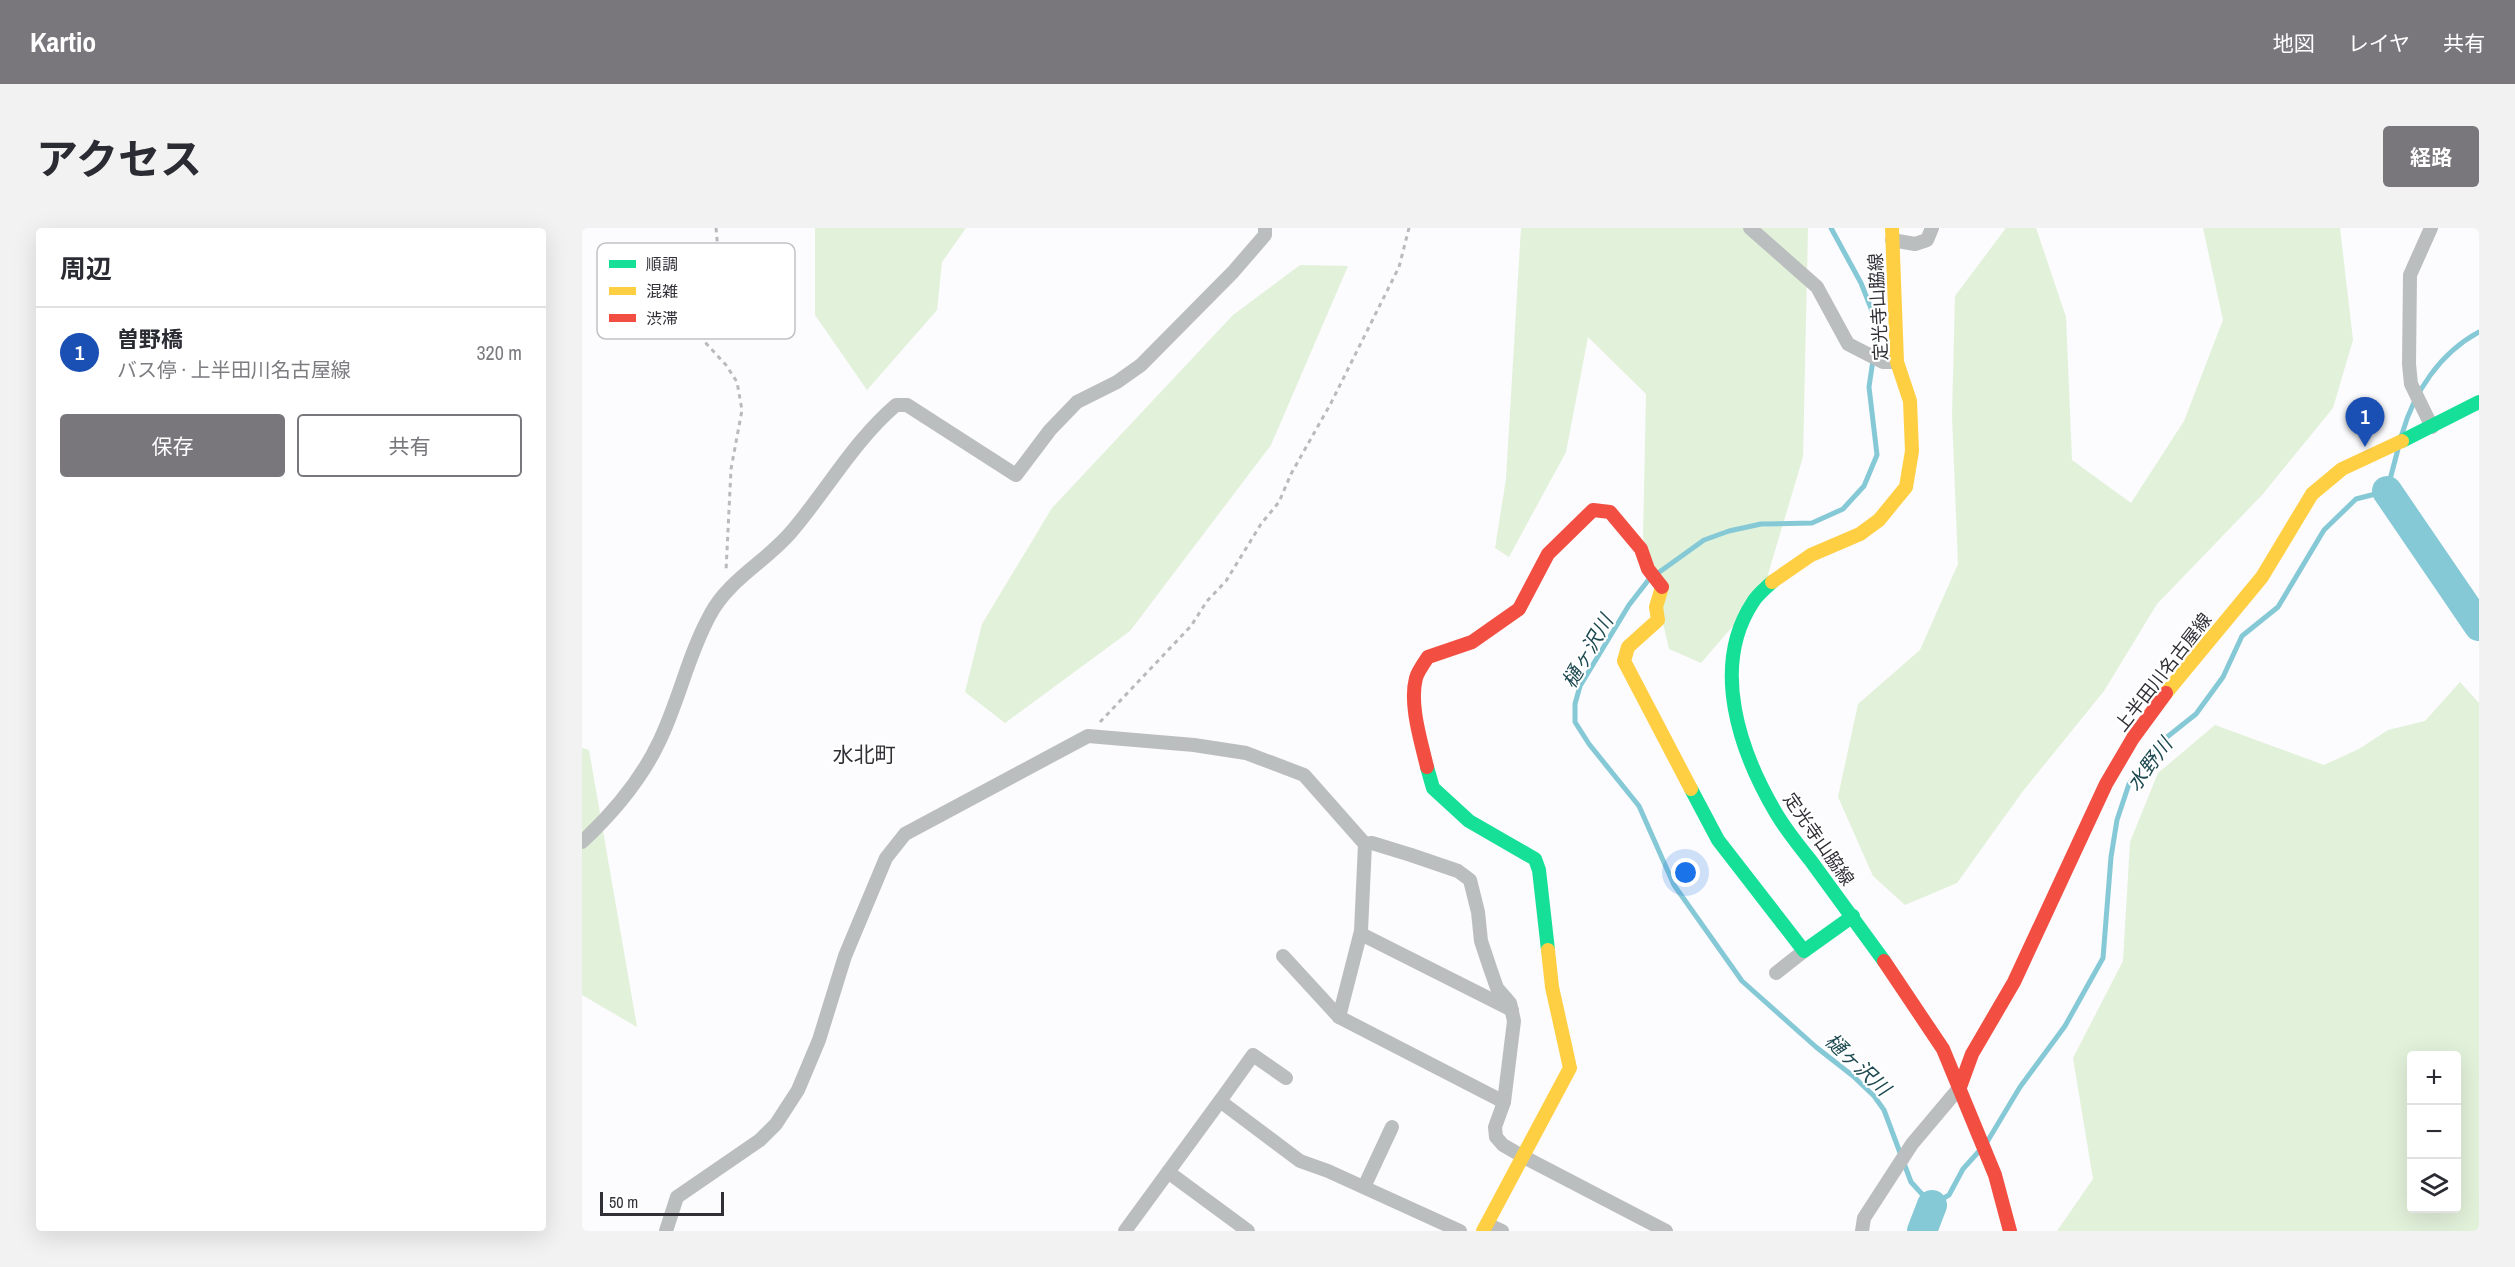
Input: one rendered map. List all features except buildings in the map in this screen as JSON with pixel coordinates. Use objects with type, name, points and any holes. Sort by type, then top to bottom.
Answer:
[{"type":"main road","name":"定光寺山脇線","points":[[1892,234],[1897,362],[1910,401],[1912,451],[1906,487],[1879,520],[1860,534],[1812,555],[1778,576],[1753,601],[1738,632],[1731,659],[1731,686],[1737,721],[1752,766],[1776,814],[1902,985],[1943,1049],[1995,1175],[2010,1231]]},
{"type":"main road","name":"上半田川名古屋線","points":[[1960,1087],[1971,1054],[2014,982],[2106,784],[2133,738],[2173,683],[2262,577],[2312,494],[2342,469],[2410,438],[2479,402]]},
{"type":"main road","points":[[1485,1227],[1570,1068],[1552,987],[1539,870],[1535,859],[1469,821],[1433,788],[1418,732],[1415,704],[1416,677],[1428,657],[1472,642],[1519,609],[1548,554],[1593,510],[1610,512],[1641,549],[1648,568],[1662,585],[1656,608],[1658,620],[1628,648],[1624,661],[1718,840],[1804,951],[1852,916]]},
{"type":"street","points":[[582,842],[619,806],[659,742],[710,615],[725,594],[791,532],[851,454],[896,405],[907,405],[1016,476],[1050,430],[1077,402],[1117,382],[1141,365],[1233,272],[1265,235],[1265,228]]},
{"type":"street","points":[[1750,228],[1817,287],[1848,344],[1883,362],[1897,362]]},
{"type":"street","points":[[1892,234],[1915,244],[1927,240],[1932,228]]},
{"type":"street","points":[[2432,230],[2410,274],[2411,384],[2432,427]]},
{"type":"street","points":[[666,1231],[677,1197],[760,1140],[776,1124],[798,1090],[819,1040],[845,957],[886,858],[904,834],[1088,736],[1194,745],[1246,753],[1304,775],[1365,844],[1361,934],[1339,1017]]},
{"type":"street","points":[[1365,844],[1372,843],[1412,855],[1458,872],[1470,880],[1478,912],[1481,941],[1497,988],[1510,1003],[1514,1021],[1504,1102],[1495,1127],[1496,1137],[1503,1145],[1522,1156],[1666,1231]]},
{"type":"street","points":[[1361,934],[1512,1010]]},
{"type":"street","points":[[1776,973],[1804,951]]},
{"type":"street","points":[[1283,956],[1339,1017],[1504,1102]]},
{"type":"street","points":[[1125,1231],[1253,1055],[1286,1078]]},
{"type":"street","points":[[1862,1231],[1864,1218],[1912,1144],[1960,1087]]},
{"type":"street","points":[[1220,1101],[1300,1161],[1364,1187],[1460,1231]]},
{"type":"street","points":[[1364,1187],[1392,1127]]},
{"type":"street","points":[[1168,1172],[1238,1228]]},
{"type":"street","points":[[1485,1227],[1502,1231]]},
{"type":"path","points":[[716,228],[717,243]]},
{"type":"path","points":[[1088,736],[1191,626],[1206,601],[1226,580],[1279,502],[1291,474],[1330,404],[1399,267],[1409,228]]},
{"type":"path","points":[[703,339],[726,365],[737,382],[742,410],[731,469],[725,594]]},
{"type":"green space","points":[[815,228],[966,228],[942,262],[937,310],[867,390],[815,315]]},
{"type":"green space","points":[[1521,228],[1808,228],[1803,457],[1763,591],[1701,663],[1669,649],[1643,537],[1646,394],[1588,337],[1566,452],[1509,557],[1495,548],[1506,479]]},
{"type":"green space","points":[[2006,228],[2036,228],[2066,317],[2072,460],[2131,503],[2184,421],[2223,320],[2203,228],[2340,228],[2353,340],[2333,408],[2262,495],[2157,604],[2104,691],[2023,791],[1957,883],[1905,905],[1873,876],[1838,797],[1858,704],[1920,650],[1958,564],[1952,416],[1955,296]]},
{"type":"green space","points":[[1300,265],[1348,266],[1271,445],[1130,631],[1005,723],[965,692],[982,624],[1052,508],[1233,315]]},
{"type":"green space","points":[[2460,682],[2479,703],[2479,1231],[2057,1231],[2093,1179],[2073,1058],[2123,961],[2130,842],[2158,773],[2215,725],[2324,765],[2359,749],[2388,730],[2425,721]]},
{"type":"green space","points":[[582,748],[589,750],[637,1027],[582,995]]},
{"type":"waterway","name":"樋ヶ沢川","points":[[1658,573],[1704,540],[1729,531],[1761,524],[1812,523],[1843,509],[1864,486],[1877,455],[1869,387],[1878,326],[1861,283],[1831,228]]},
{"type":"waterway","points":[[2402,434],[2414,403],[2430,375],[2452,351],[2479,332]]},
{"type":"waterway","name":"水野川","points":[[1987,1142],[2020,1087],[2065,1026],[2103,958],[2111,857],[2117,820],[2129,784],[2162,741],[2196,714],[2223,677],[2242,636],[2278,607],[2324,530],[2356,499],[2387,491],[2398,449]]},
{"type":"waterway","name":"水野川","points":[[2387,491],[2479,626]]},
{"type":"waterway","name":"樋ヶ沢川","points":[[1650,578],[1629,605],[1580,686],[1575,704],[1575,722],[1589,744],[1639,806],[1674,885],[1742,981],[1874,1096],[1884,1110],[1911,1182],[1932,1205],[1949,1195],[1963,1169],[1981,1149]]},
{"type":"waterway","name":"水野川","points":[[1922,1231],[1932,1205]]},
{"type":"traffic: fast","points":[[2402,441],[2479,402]]},
{"type":"traffic: fast","points":[[1772,582],[1753,602],[1740,627],[1733,654],[1732,681],[1735,709],[1742,737],[1763,789],[1788,832],[1884,961]]},
{"type":"traffic: fast","points":[[1427,767],[1433,788],[1469,821],[1535,859],[1539,870],[1548,950]]},
{"type":"traffic: fast","points":[[1691,789],[1718,840],[1804,951],[1853,916]]},
{"type":"traffic: slow","points":[[1772,582],[1811,555],[1860,534],[1879,520],[1906,487],[1912,451],[1910,401],[1897,362],[1892,228]]},
{"type":"traffic: slow","points":[[2166,693],[2262,577],[2312,494],[2342,469],[2402,441]]},
{"type":"traffic: slow","points":[[1662,587],[1656,607],[1658,620],[1628,647],[1624,661],[1691,789]]},
{"type":"traffic: slow","points":[[1483,1231],[1570,1068],[1552,987],[1548,950]]},
{"type":"traffic: jam","points":[[1427,767],[1414,699],[1416,678],[1423,664],[1428,657],[1472,642],[1519,609],[1548,554],[1593,510],[1610,512],[1641,549],[1648,569],[1662,587]]},
{"type":"traffic: jam","points":[[1960,1087],[1972,1054],[2014,982],[2106,784],[2133,738],[2166,693]]},
{"type":"traffic: jam","points":[[1884,961],[1943,1049],[1995,1175],[2010,1231]]},
{"type":"place","name":"曽野橋","points":[[2365,447]]},
{"type":"district","name":"水北町","points":[[864,754]]}]
